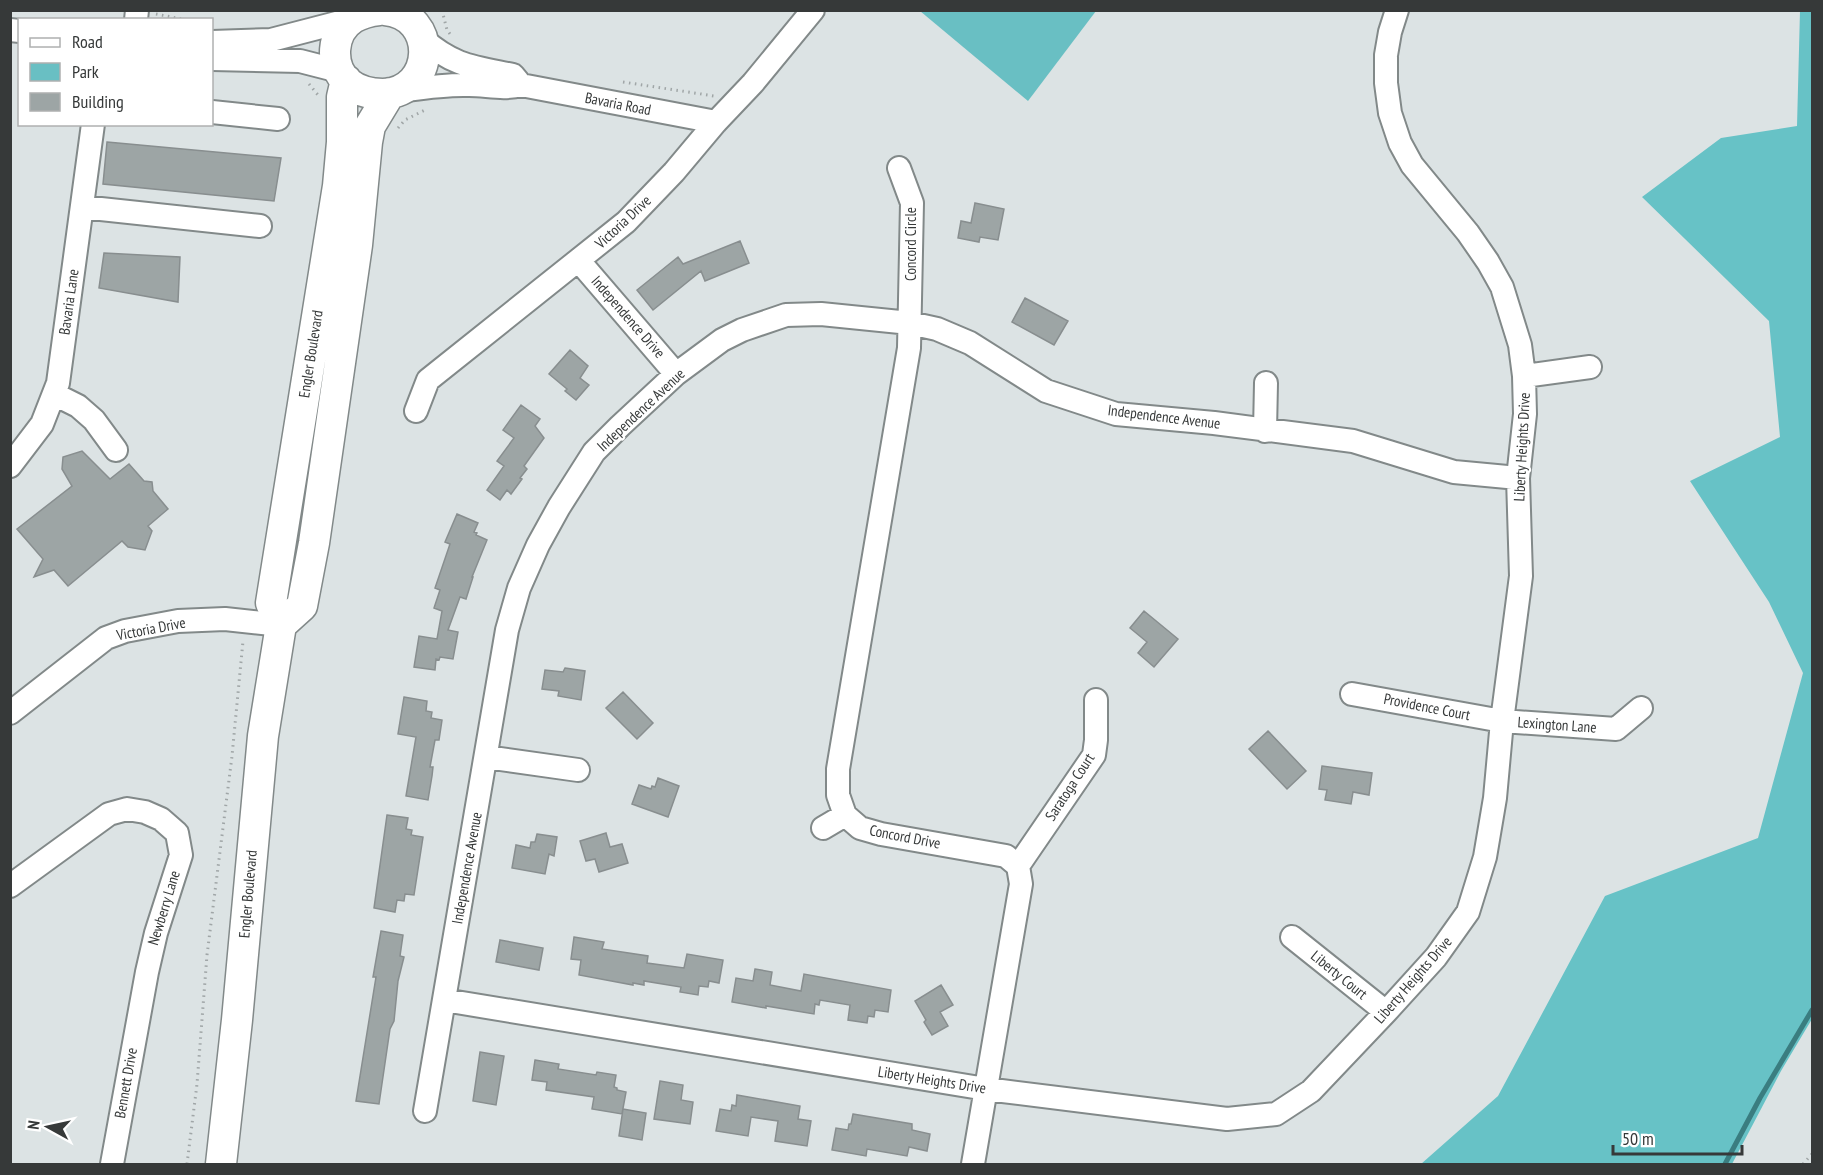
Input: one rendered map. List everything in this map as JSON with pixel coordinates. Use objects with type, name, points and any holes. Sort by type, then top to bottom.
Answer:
[{"type":"main road","points":[[372,12],[402,14],[428,28],[424,60],[410,84],[394,92],[369,93],[359,89],[342,76],[336,61],[337,37],[372,12]]},
{"type":"main road","name":"Engler Boulevard","points":[[221,1164],[237,1020],[263,736],[280,625],[271,603],[338,186],[342,142],[342,76]]},
{"type":"main road","name":"Engler Boulevard","points":[[280,625],[302,606],[314,543],[350,298],[367,142],[370,126],[394,92]]},
{"type":"street","name":"Victoria Drive","points":[[416,411],[428,380],[626,222],[753,83],[813,10]]},
{"type":"street","name":"Liberty Heights Drive","points":[[444,1000],[986,1089],[1227,1119],[1276,1114],[1311,1091],[1436,957],[1468,912],[1485,857],[1495,798],[1502,721],[1521,576],[1518,478],[1525,414],[1520,345],[1502,286],[1488,262],[1468,232],[1412,165],[1400,143],[1390,113],[1386,83],[1386,55],[1397,10]]},
{"type":"street","points":[[213,42],[271,40],[372,12]]},
{"type":"street","name":"Bavaria Road","points":[[428,28],[434,48],[452,60],[474,68],[513,75],[521,85]]},
{"type":"street","points":[[213,58],[300,61],[342,76]]},
{"type":"street","name":"Bavaria Road","points":[[394,92],[470,84],[510,88],[521,85],[716,122]]},
{"type":"street","points":[[213,112],[278,119]]},
{"type":"street","name":"Bavaria Lane","points":[[10,466],[42,424],[58,383],[93,126]]},
{"type":"street","name":"Concord Circle","points":[[899,168],[912,203],[910,323]]},
{"type":"street","points":[[82,207],[260,226]]},
{"type":"street","name":"Independence Drive","points":[[579,261],[676,374]]},
{"type":"street","name":"Independence Avenue","points":[[425,1110],[507,630],[519,588],[538,545],[594,452],[676,374],[722,340],[742,330],[786,315],[821,315],[910,323],[937,329],[970,343],[1046,391],[1116,414],[1214,423],[1353,441],[1454,472],[1518,478]]},
{"type":"street","points":[[823,828],[845,815],[838,795],[838,769],[909,348],[910,323]]},
{"type":"street","points":[[1524,376],[1590,367]]},
{"type":"street","points":[[1265,430],[1266,383]]},
{"type":"street","points":[[54,394],[78,406],[94,420],[117,450]]},
{"type":"street","name":"Victoria Drive","points":[[10,713],[106,638],[125,631],[178,621],[216,619],[280,625]]},
{"type":"street","name":"Providence Court","points":[[1352,694],[1502,721]]},
{"type":"street","name":"Saratoga Court","points":[[1018,866],[1094,755],[1096,700]]},
{"type":"street","name":"Lexington Lane","points":[[1502,721],[1616,729],[1641,708]]},
{"type":"street","points":[[486,757],[578,770]]},
{"type":"street","name":"Newberry Lane","points":[[10,885],[109,813],[127,809],[145,812],[161,819],[177,833],[180,855],[156,933],[141,1001]]},
{"type":"street","name":"Concord Drive","points":[[845,815],[860,828],[870,831],[1006,856],[1018,866]]},
{"type":"street","points":[[973,1164],[1020,884],[1018,866]]},
{"type":"street","name":"Liberty Court","points":[[1292,937],[1386,1012]]},
{"type":"street","name":"Bennett Drive","points":[[112,1164],[141,1001]]},
{"type":"path","points":[[428,28],[447,30],[442,10]]},
{"type":"path","points":[[142,14],[172,18]]},
{"type":"path","points":[[618,82],[718,96]]},
{"type":"path","points":[[1803,1164],[1812,1154]]},
{"type":"green space","points":[[920,11],[1096,11],[1028,101]]},
{"type":"shaded area","points":[[1800,11],[1812,11],[1812,1019],[1781,1071],[1732,1164],[1421,1164],[1498,1096],[1605,896],[1758,838],[1803,673],[1769,602],[1690,481],[1780,437],[1769,321],[1642,197],[1721,138],[1797,126]]},
{"type":"building","points":[[107,142],[281,158],[274,201],[103,184]]},
{"type":"building","points":[[975,203],[1004,209],[998,240],[980,237],[979,242],[958,238],[961,221],[971,223]]},
{"type":"building","points":[[740,241],[749,263],[705,281],[701,271],[653,310],[637,290],[678,257],[683,264]]},
{"type":"building","points":[[104,253],[180,257],[178,302],[99,288]]},
{"type":"building","points":[[1025,298],[1068,321],[1054,345],[1012,322]]},
{"type":"building","points":[[570,350],[588,366],[580,378],[589,385],[576,400],[549,374]]},
{"type":"building","points":[[521,405],[540,419],[535,426],[544,438],[524,466],[527,469],[520,478],[522,479],[511,494],[507,490],[500,500],[487,490],[504,466],[497,461],[514,438],[503,430]]},
{"type":"building","points":[[82,451],[110,479],[129,464],[144,481],[152,482],[153,491],[168,509],[148,526],[152,531],[145,550],[128,547],[122,541],[68,586],[54,570],[34,577],[43,559],[17,529],[72,486],[62,469],[63,457]]},
{"type":"building","points":[[457,514],[478,523],[474,532],[487,540],[466,599],[460,597],[448,630],[458,632],[453,659],[440,657],[439,660],[436,659],[435,670],[414,667],[419,636],[437,639],[442,611],[434,608],[440,590],[435,588],[450,544],[445,542]]},
{"type":"building","points":[[1144,611],[1178,639],[1154,667],[1138,653],[1147,642],[1130,628]]},
{"type":"building","points":[[565,668],[585,671],[581,700],[558,696],[559,691],[542,689],[545,670],[563,672]]},
{"type":"building","points":[[623,692],[653,723],[637,739],[606,708]]},
{"type":"building","points":[[404,697],[427,701],[426,711],[432,712],[431,718],[442,720],[439,740],[435,740],[430,767],[433,767],[428,800],[406,796],[416,737],[398,734]]},
{"type":"building","points":[[1268,731],[1306,771],[1287,789],[1249,749]]},
{"type":"building","points":[[1322,766],[1372,773],[1369,795],[1353,792],[1351,804],[1325,800],[1327,790],[1319,789]]},
{"type":"building","points":[[658,778],[679,786],[668,817],[632,804],[639,785],[651,789],[652,786],[655,787]]},
{"type":"building","points":[[387,815],[408,818],[406,829],[412,830],[411,835],[423,837],[414,895],[405,894],[404,901],[397,900],[395,912],[374,908]]},
{"type":"building","points":[[606,833],[610,847],[622,844],[628,863],[599,872],[595,859],[586,861],[580,841]]},
{"type":"building","points":[[537,834],[557,837],[554,856],[549,854],[545,874],[512,868],[516,845],[530,848]]},
{"type":"building","points":[[381,931],[403,935],[400,956],[404,957],[398,981],[394,1021],[390,1029],[379,1104],[356,1101]]},
{"type":"building","points":[[574,937],[604,942],[602,949],[648,956],[647,963],[684,968],[687,954],[723,960],[719,983],[709,981],[708,987],[699,986],[698,995],[680,992],[681,987],[644,981],[644,985],[633,983],[633,985],[579,975],[581,960],[571,959]]},
{"type":"building","points":[[500,940],[543,948],[539,970],[496,962]]},
{"type":"building","points":[[755,969],[772,972],[770,985],[801,991],[804,974],[891,990],[888,1012],[875,1010],[874,1017],[868,1016],[867,1023],[848,1020],[850,1005],[820,1000],[819,1005],[815,1004],[814,1014],[732,1002],[736,978],[753,981]]},
{"type":"building","points":[[941,985],[953,1005],[940,1012],[948,1026],[932,1035],[915,1001]]},
{"type":"building","points":[[480,1052],[504,1056],[496,1105],[473,1101]]},
{"type":"building","points":[[535,1060],[559,1064],[558,1069],[596,1075],[597,1072],[616,1075],[614,1087],[626,1092],[622,1114],[592,1109],[594,1097],[546,1090],[547,1082],[532,1080]]},
{"type":"building","points":[[660,1081],[683,1085],[681,1100],[693,1102],[690,1124],[654,1119]]},
{"type":"building","points":[[737,1095],[800,1106],[798,1119],[811,1121],[807,1146],[775,1141],[778,1121],[751,1117],[748,1136],[716,1131],[720,1109],[731,1111],[732,1105],[736,1106]]},
{"type":"building","points":[[623,1109],[646,1113],[642,1140],[619,1136]]},
{"type":"building","points":[[853,1114],[912,1124],[912,1130],[930,1134],[927,1151],[909,1147],[907,1156],[867,1149],[866,1156],[832,1150],[836,1128],[848,1130]]},
{"type":"waterway","points":[[1725,1164],[1760,1098],[1812,1010]]}]
